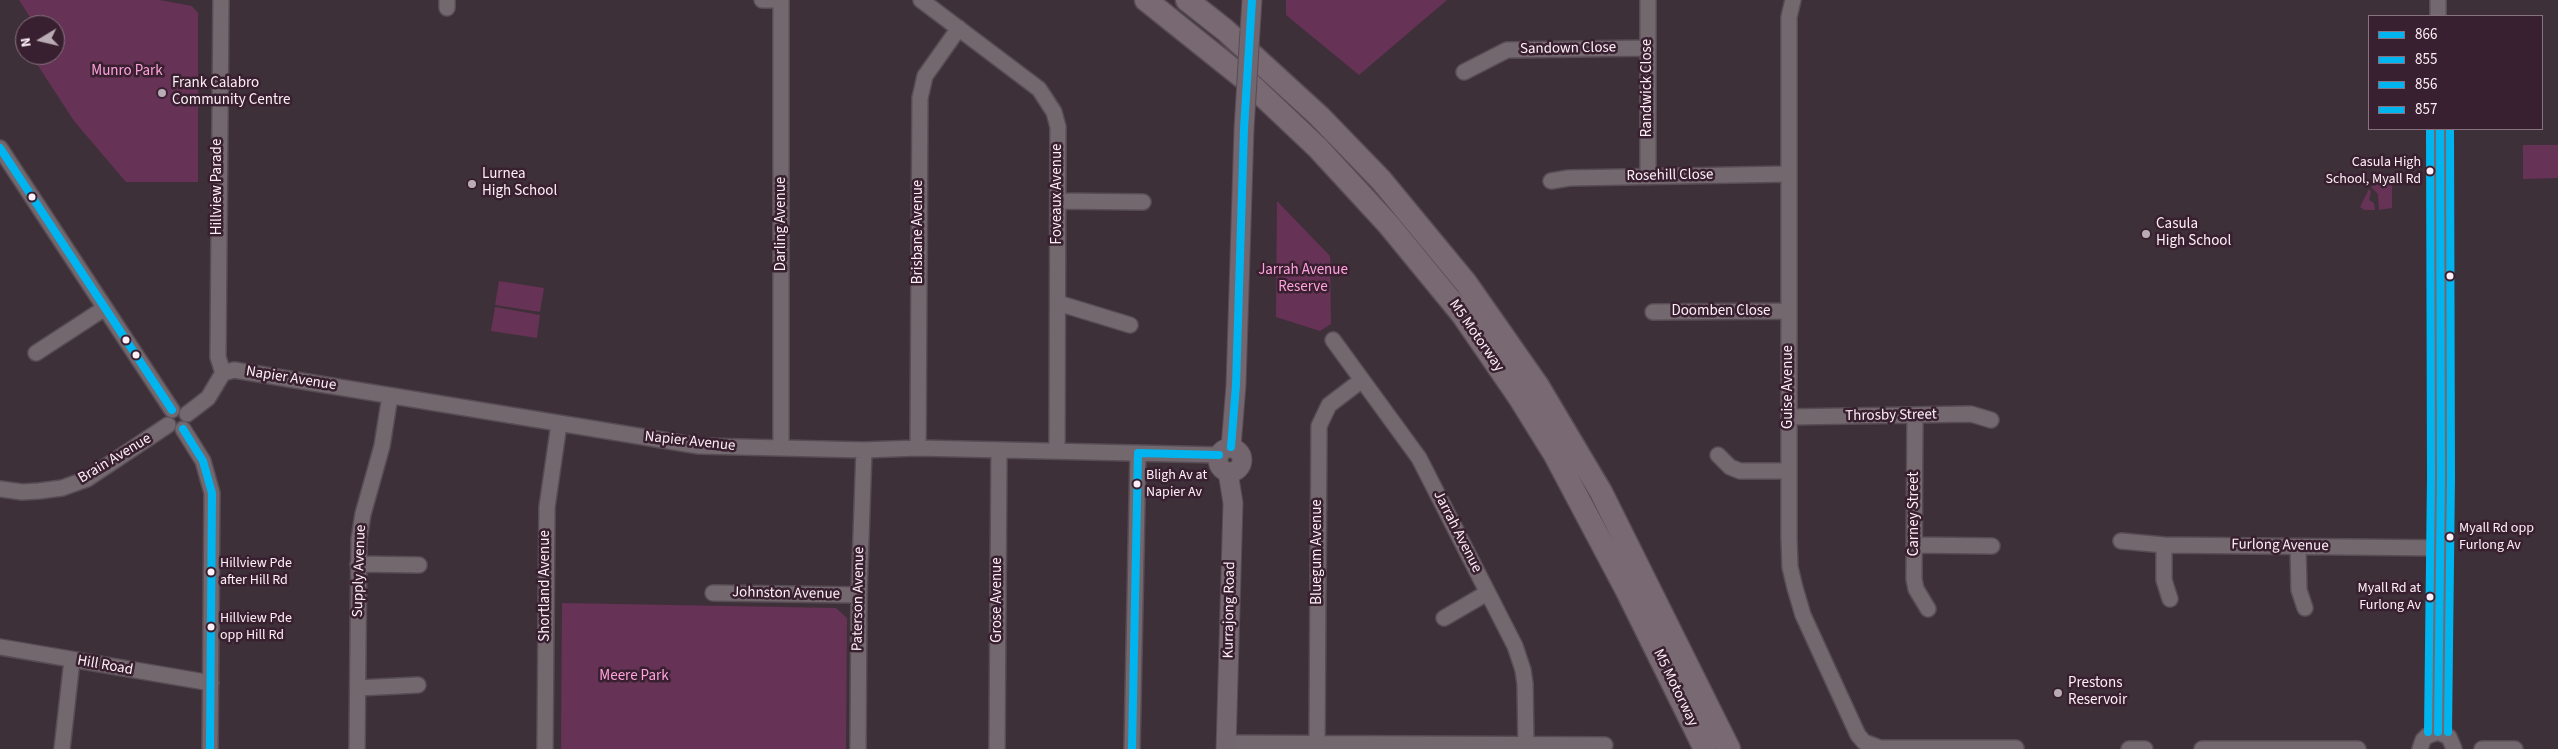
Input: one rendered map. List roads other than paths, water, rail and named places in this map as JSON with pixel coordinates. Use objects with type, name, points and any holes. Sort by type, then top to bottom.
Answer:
[{"type":"highway","name":"M5 Motorway","points":[[1146,0],[1246,80],[1318,148],[1388,224],[1462,314],[1519,397],[1555,455],[1626,589],[1706,749]]},
{"type":"highway","name":"M5 Motorway","points":[[1187,0],[1225,30],[1319,116],[1381,180],[1466,283],[1538,386],[1601,492],[1730,749]]},
{"type":"main road","name":"Kurrajong Road","points":[[1226,746],[1233,503],[1226,458],[1236,385],[1244,129],[1252,0]]},
{"type":"street","name":"Hillview Parade","points":[[221,0],[218,357],[223,373]]},
{"type":"street","points":[[762,0],[781,0]]},
{"type":"street","name":"Darling Avenue","points":[[780,448],[781,0]]},
{"type":"street","name":"Foveaux Avenue","points":[[921,0],[1039,89],[1054,112],[1058,127],[1057,451]]},
{"type":"street","name":"Randwick Close","points":[[1648,0],[1648,177]]},
{"type":"street","name":"Guise Avenue","points":[[1793,0],[1789,17],[1790,567],[1803,615],[1858,735],[1871,747],[1879,749]]},
{"type":"street","points":[[2438,0],[2438,15]]},
{"type":"street","name":"Brisbane Avenue","points":[[918,448],[920,98],[926,76],[959,28]]},
{"type":"street","name":"Sandown Close","points":[[1464,72],[1507,50],[1648,48]]},
{"type":"street","points":[[2438,732],[2440,130]]},
{"type":"street","points":[[2,156],[172,410]]},
{"type":"street","name":"Rosehill Close","points":[[1551,181],[1569,178],[1789,174]]},
{"type":"street","points":[[1058,201],[1143,202]]},
{"type":"street","points":[[1058,303],[1130,325]]},
{"type":"street","points":[[36,352],[105,308]]},
{"type":"street","name":"Doomben Close","points":[[1653,312],[1789,311]]},
{"type":"street","name":"Jarrah Avenue","points":[[1333,340],[1422,464],[1515,646],[1523,670],[1526,692],[1526,745]]},
{"type":"street","name":"Napier Avenue","points":[[186,422],[208,398],[223,373],[234,370],[690,445],[864,450],[918,448],[1057,451],[1226,458]]},
{"type":"street","name":"Bluegum Avenue","points":[[1317,743],[1320,426],[1329,405],[1362,380]]},
{"type":"street","name":"Supply Avenue","points":[[357,749],[358,564],[363,514],[382,446],[390,396]]},
{"type":"street","points":[[186,422],[173,430],[168,425],[167,415],[172,410],[182,409],[203,461],[212,493],[210,749]]},
{"type":"street","name":"Throsby Street","points":[[1789,417],[1970,414],[1991,420]]},
{"type":"street","name":"Carney Street","points":[[1915,416],[1914,546],[1916,589],[1928,609]]},
{"type":"street","name":"Shortland Avenue","points":[[545,749],[547,507],[559,424]]},
{"type":"street","name":"Brain Avenue","points":[[0,489],[22,492],[39,491],[62,488],[88,479],[168,425]]},
{"type":"street","name":"Paterson Avenue","points":[[858,749],[859,595],[864,450]]},
{"type":"street","name":"Grose Avenue","points":[[997,749],[999,450]]},
{"type":"street","points":[[1132,749],[1138,453]]},
{"type":"street","points":[[1718,455],[1730,467],[1740,470],[1790,470]]},
{"type":"street","name":"Furlong Avenue","points":[[2121,541],[2164,545],[2440,548]]},
{"type":"street","points":[[2164,545],[2164,580],[2170,599]]},
{"type":"street","points":[[1914,546],[1992,546]]},
{"type":"street","points":[[2298,546],[2299,590],[2305,608]]},
{"type":"street","points":[[358,564],[419,565]]},
{"type":"street","name":"Johnston Avenue","points":[[713,592],[859,595]]},
{"type":"street","points":[[1444,618],[1487,593]]},
{"type":"street","name":"Hill Road","points":[[0,647],[211,683]]},
{"type":"street","points":[[62,749],[72,660]]},
{"type":"street","points":[[358,688],[418,685]]},
{"type":"street","points":[[2420,749],[2423,740],[2427,736],[2438,732],[2449,737],[2454,749]]},
{"type":"street","points":[[1226,746],[1317,743],[1605,745]]},
{"type":"street","points":[[1879,749],[2016,748]]},
{"type":"street","points":[[2129,749],[2145,749]]},
{"type":"street","points":[[2202,749],[2358,749]]},
{"type":"street","points":[[2482,749],[2515,749]]},
{"type":"place","name":"Frank Calabro Community Centre","points":[[162,93]]},
{"type":"place","name":"Casula High School, Myall Rd","points":[[2430,171]]},
{"type":"place","name":"Lurnea High School","points":[[472,184]]},
{"type":"place","name":"Casula High School","points":[[2146,234]]},
{"type":"place","name":"Bligh Av at Napier Av","points":[[1137,484]]},
{"type":"place","name":"Myall Rd opp Furlong Av","points":[[2450,537]]},
{"type":"place","name":"Hillview Pde after Hill Rd","points":[[211,572]]},
{"type":"place","name":"Myall Rd at Furlong Av","points":[[2430,597]]},
{"type":"place","name":"Hillview Pde opp Hill Rd","points":[[211,627]]},
{"type":"place","name":"Prestons Reservoir","points":[[2058,693]]},
{"type":"park label","name":"Munro Park","points":[[127,72]]},
{"type":"park label","name":"Jarrah Avenue Reserve","points":[[1303,280]]},
{"type":"park label","name":"Meere Park","points":[[634,677]]}]
